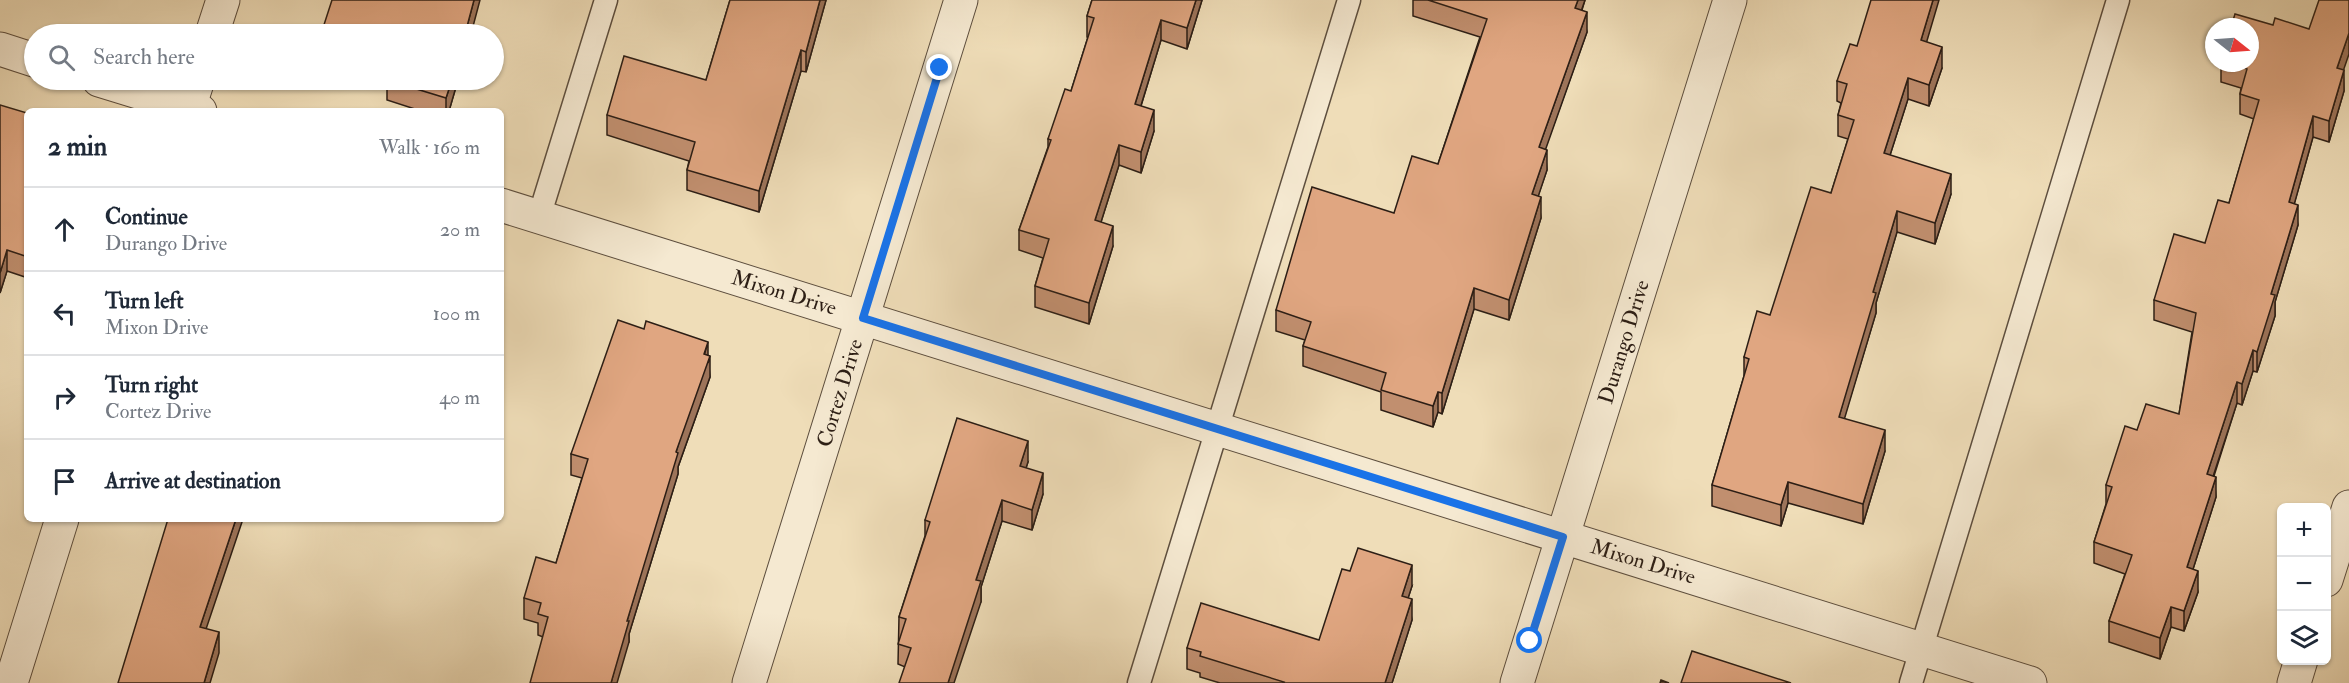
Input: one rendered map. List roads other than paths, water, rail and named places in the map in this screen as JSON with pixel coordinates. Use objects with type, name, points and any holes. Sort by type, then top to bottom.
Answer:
[{"type":"street","points":[[215,24],[223,0]]},
{"type":"street","name":"Cortez Drive","points":[[749,683],[961,0]]},
{"type":"street","name":"Durango Drive","points":[[1517,683],[1730,0]]},
{"type":"street","points":[[0,49],[24,57]]},
{"type":"street","points":[[142,90],[194,102]]},
{"type":"street","name":"Mixon Drive","points":[[504,206],[2030,683]]},
{"type":"street","points":[[2331,564],[2349,507]]},
{"type":"street","points":[[11,683],[61,522]]},
{"type":"street","points":[[2294,683],[2299,665]]},
{"type":"lane","points":[[539,217],[606,0]]},
{"type":"lane","points":[[1139,683],[1349,0]]},
{"type":"lane","points":[[1911,683],[2118,0]]}]
